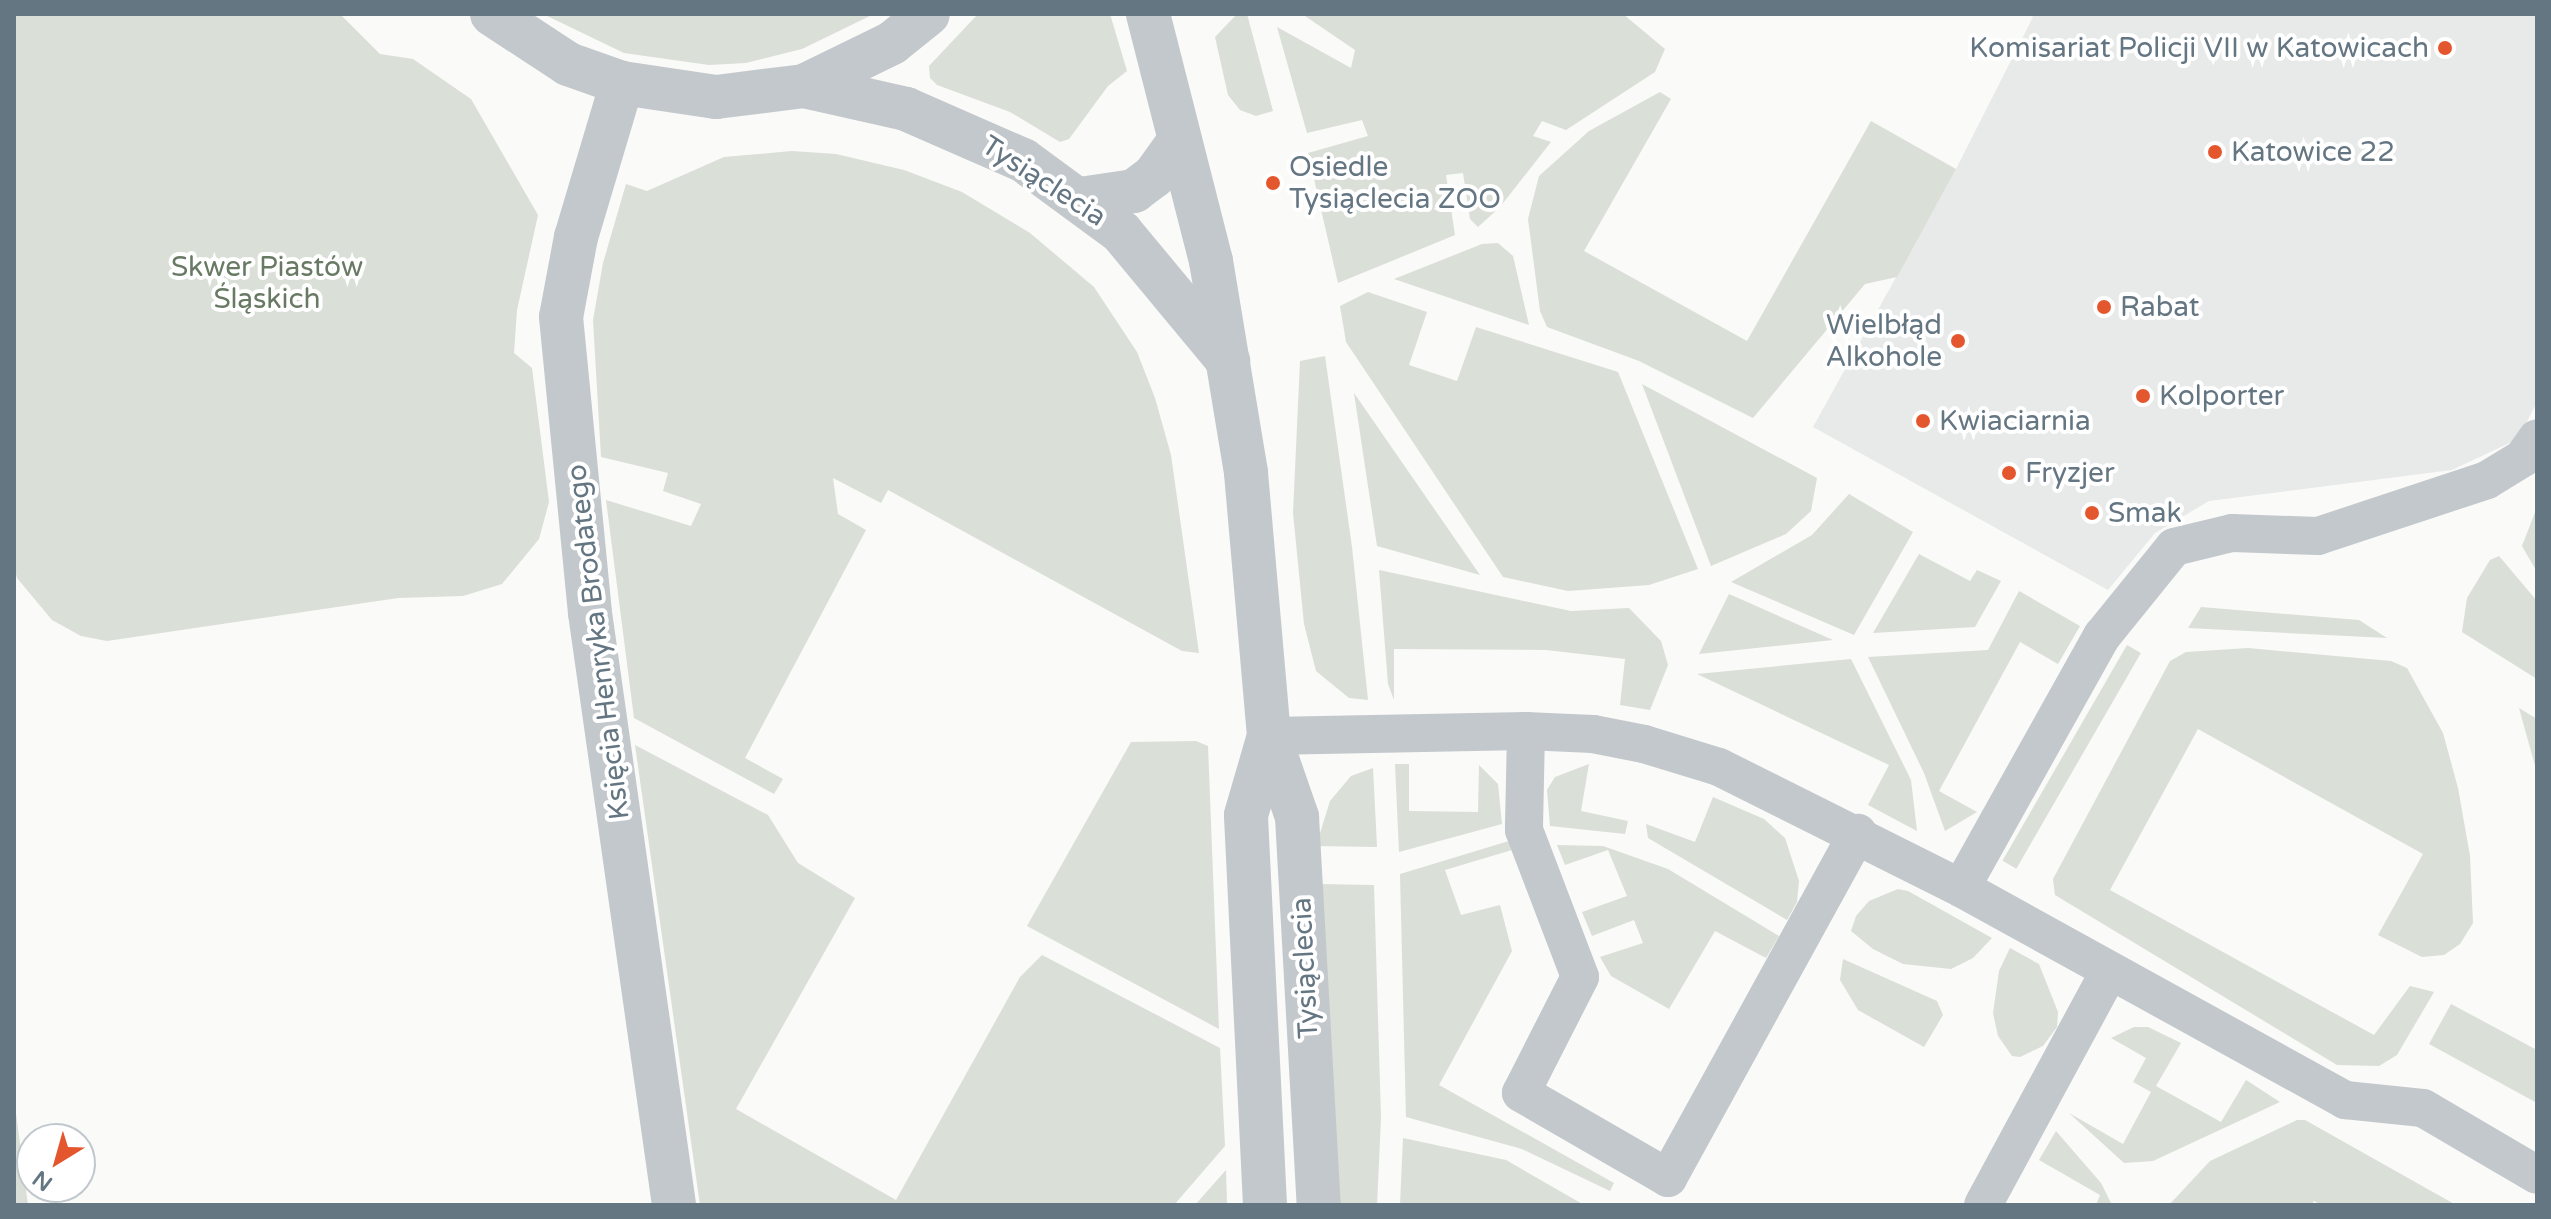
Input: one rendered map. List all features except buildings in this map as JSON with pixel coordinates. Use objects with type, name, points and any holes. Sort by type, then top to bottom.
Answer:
[{"type":"street","points":[[492,14],[558,58],[622,83],[716,97],[804,86],[892,43],[928,14]]},
{"type":"street","name":"Tysiąclecia","points":[[1148,14],[1211,261],[1246,473],[1269,736],[1297,817],[1319,1205]]},
{"type":"street","name":"Księcia Henryka Brodatego","points":[[622,83],[576,237],[561,317],[590,613],[674,1205]]},
{"type":"street","name":"Tysiąclecia","points":[[804,86],[906,109],[988,141],[1080,199],[1121,232],[1229,363]]},
{"type":"street","points":[[1080,199],[1134,191],[1154,176],[1180,140]]},
{"type":"street","name":"Tysiąclecia","points":[[1265,1205],[1246,815],[1269,736]]},
{"type":"lane","points":[[1961,888],[2102,636],[2174,547],[2232,533],[2318,536],[2487,480],[2523,458],[2537,438]]},
{"type":"lane","points":[[1269,736],[1526,731],[1593,734],[1680,752],[1858,833],[2345,1100],[2423,1108],[2537,1175]]},
{"type":"lane","points":[[1526,731],[1524,830],[1580,977],[1521,1093],[1668,1178],[1858,833]]},
{"type":"lane","points":[[1983,1205],[2109,972]]},
{"type":"shaded area","points":[[2029,14],[2537,14],[2537,402],[2518,439],[2452,470],[2209,501],[2155,533],[2108,590],[1813,427],[1956,169],[2033,17]]},
{"type":"green space","name":"Skwer Piastów Śląskich","points":[[14,14],[340,14],[380,54],[413,59],[471,99],[538,215],[517,310],[514,353],[532,368],[549,502],[539,539],[502,584],[463,596],[398,598],[107,641],[81,636],[52,620],[17,578],[14,566]]},
{"type":"green space","points":[[543,14],[874,14],[802,49],[746,63],[709,65],[624,53]]},
{"type":"green space","points":[[978,14],[1110,14],[1127,71],[1108,86],[1069,139],[1060,142],[1010,112],[937,85],[930,78],[929,66]]},
{"type":"green space","points":[[1237,14],[1247,14],[1273,111],[1256,116],[1240,110],[1228,95],[1215,37]]},
{"type":"green space","points":[[1302,14],[1623,14],[1665,49],[1655,72],[1566,130],[1542,121],[1533,136],[1551,142],[1500,207],[1478,227],[1470,219],[1463,173],[1446,175],[1455,235],[1338,283],[1308,153],[1368,136],[1362,120],[1307,133],[1277,27],[1351,68],[1355,50]]},
{"type":"green space","points":[[1660,92],[1671,99],[1584,251],[1747,341],[1871,121],[1956,169],[1897,277],[1865,284],[1753,418],[1639,361],[1547,327],[1540,311],[1528,219],[1539,176],[1589,131]]},
{"type":"green space","points":[[792,151],[836,154],[904,170],[962,192],[1030,233],[1094,287],[1137,352],[1155,398],[1171,455],[1199,653],[1182,651],[888,490],[881,503],[833,478],[838,514],[866,530],[745,758],[783,779],[774,794],[634,718],[606,500],[691,526],[701,504],[663,491],[668,473],[601,457],[593,320],[603,263],[626,184],[647,191],[724,157]]},
{"type":"green space","points":[[1498,243],[1513,256],[1529,325],[1394,279],[1482,244]]},
{"type":"green space","points":[[1368,292],[1427,312],[1409,365],[1457,381],[1476,327],[1618,372],[1698,569],[1649,585],[1568,591],[1503,577],[1346,342],[1340,306]]},
{"type":"green space","points":[[1325,356],[1352,547],[1368,700],[1349,698],[1316,671],[1304,624],[1293,513],[1300,361]]},
{"type":"green space","points":[[1642,384],[1817,478],[1811,511],[1786,534],[1711,566]]},
{"type":"green space","points":[[1354,393],[1480,575],[1377,546]]},
{"type":"green space","points":[[1849,494],[1913,532],[1854,635],[1731,582],[1812,535]]},
{"type":"green space","points":[[2537,507],[2537,572],[2522,546]]},
{"type":"green space","points":[[1919,554],[1970,581],[1977,570],[2001,581],[1975,627],[1873,633]]},
{"type":"green space","points":[[2499,556],[2537,601],[2537,679],[2462,632],[2467,598],[2490,560]]},
{"type":"green space","points":[[1379,570],[1571,611],[1629,608],[1661,641],[1668,665],[1650,710],[1620,705],[1625,659],[1546,650],[1394,649],[1394,700],[1388,684]]},
{"type":"green space","points":[[2019,591],[2080,626],[2058,664],[2020,642],[1939,791],[1977,812],[1945,831],[1924,773],[1868,657],[1988,650]]},
{"type":"green space","points":[[1729,594],[1833,640],[1699,654]]},
{"type":"green space","points":[[2201,607],[2359,620],[2387,638],[2188,628]]},
{"type":"green space","points":[[2127,645],[2141,653],[2016,869],[2002,861]]},
{"type":"green space","points":[[2248,648],[2391,661],[2407,668],[2443,733],[2458,788],[2470,856],[2473,923],[2460,944],[2444,955],[2422,957],[2378,935],[2423,854],[2198,729],[2110,890],[2374,1035],[2410,986],[2434,992],[2397,1055],[2379,1066],[2337,1065],[2055,895],[2053,879],[2170,661],[2186,652]]},
{"type":"green space","points":[[1851,659],[1911,780],[1917,831],[1868,805],[1889,765],[1697,674]]},
{"type":"green space","points":[[2519,708],[2537,719],[2537,773]]},
{"type":"green space","points":[[1196,741],[1208,746],[1219,1029],[1027,926],[1131,742]]},
{"type":"green space","points":[[635,745],[768,815],[798,863],[855,898],[736,1109],[896,1200],[1020,977],[1042,955],[1220,1048],[1225,1146],[1174,1205],[700,1205]]},
{"type":"green space","points":[[1395,764],[1409,764],[1409,811],[1478,812],[1479,765],[1498,784],[1502,824],[1399,852]]},
{"type":"green space","points":[[1589,764],[1581,811],[1628,821],[1625,834],[1550,826],[1547,790],[1555,777]]},
{"type":"green space","points":[[1373,768],[1377,847],[1316,846],[1330,801],[1351,776]]},
{"type":"green space","points":[[1713,797],[1764,819],[1785,838],[1799,881],[1797,902],[1787,920],[1648,838],[1646,824],[1695,842]]},
{"type":"green space","points":[[1509,841],[1512,850],[1445,870],[1461,915],[1500,905],[1512,951],[1439,1085],[1614,1183],[1610,1191],[1522,1149],[1406,1117],[1400,874]]},
{"type":"green space","points":[[1557,845],[1603,846],[1668,869],[1779,936],[1766,958],[1715,931],[1669,1009],[1611,976],[1600,957],[1643,943],[1634,920],[1592,936],[1582,912],[1627,896],[1608,850],[1565,865]]},
{"type":"green space","points":[[1318,884],[1374,885],[1381,1118],[1377,1205],[1338,1205]]},
{"type":"green space","points":[[1898,889],[1908,891],[1992,938],[1973,958],[1951,969],[1903,964],[1873,949],[1851,931],[1856,916],[1869,901]]},
{"type":"green space","points":[[2010,948],[2039,964],[2058,1012],[2057,1027],[2043,1046],[2020,1057],[2012,1056],[1998,1036],[1993,1013],[1999,971]]},
{"type":"green space","points":[[1843,959],[1937,1001],[1943,1015],[1924,1047],[1858,1010],[1840,980]]},
{"type":"green space","points":[[2451,1004],[2537,1050],[2537,1103],[2429,1044]]},
{"type":"green space","points":[[2134,1027],[2148,1027],[2181,1043],[2156,1086],[2221,1122],[2246,1080],[2280,1102],[2153,1161],[2124,1163],[2069,1113],[2123,1144],[2151,1092],[2133,1082],[2146,1058],[2111,1038]]},
{"type":"green space","points":[[14,1098],[17,1123],[16,1203],[28,1205],[14,1205]]},
{"type":"green space","points":[[2297,1120],[2305,1120],[2456,1205],[2322,1205],[2314,1201],[2311,1205],[2169,1205],[2210,1161]]},
{"type":"green space","points":[[2056,1131],[2101,1183],[2112,1205],[2096,1205],[2100,1195],[2039,1160]]},
{"type":"green space","points":[[1403,1138],[1506,1160],[1584,1205],[1400,1205]]},
{"type":"green space","points":[[1226,1170],[1227,1205],[1195,1205]]},
{"type":"place","name":"Komisariat Policji VII w Katowicach","points":[[2445,48]]},
{"type":"place","name":"Katowice 22","points":[[2215,152]]},
{"type":"place","name":"Osiedle Tysiąclecia ZOO","points":[[1273,183]]},
{"type":"place","name":"Rabat","points":[[2104,307]]},
{"type":"place","name":"Wielbłąd Alkohole","points":[[1958,341]]},
{"type":"place","name":"Kolporter","points":[[2143,396]]},
{"type":"place","name":"Kwiaciarnia","points":[[1923,421]]},
{"type":"place","name":"Fryzjer","points":[[2009,473]]},
{"type":"place","name":"Smak","points":[[2092,513]]}]
